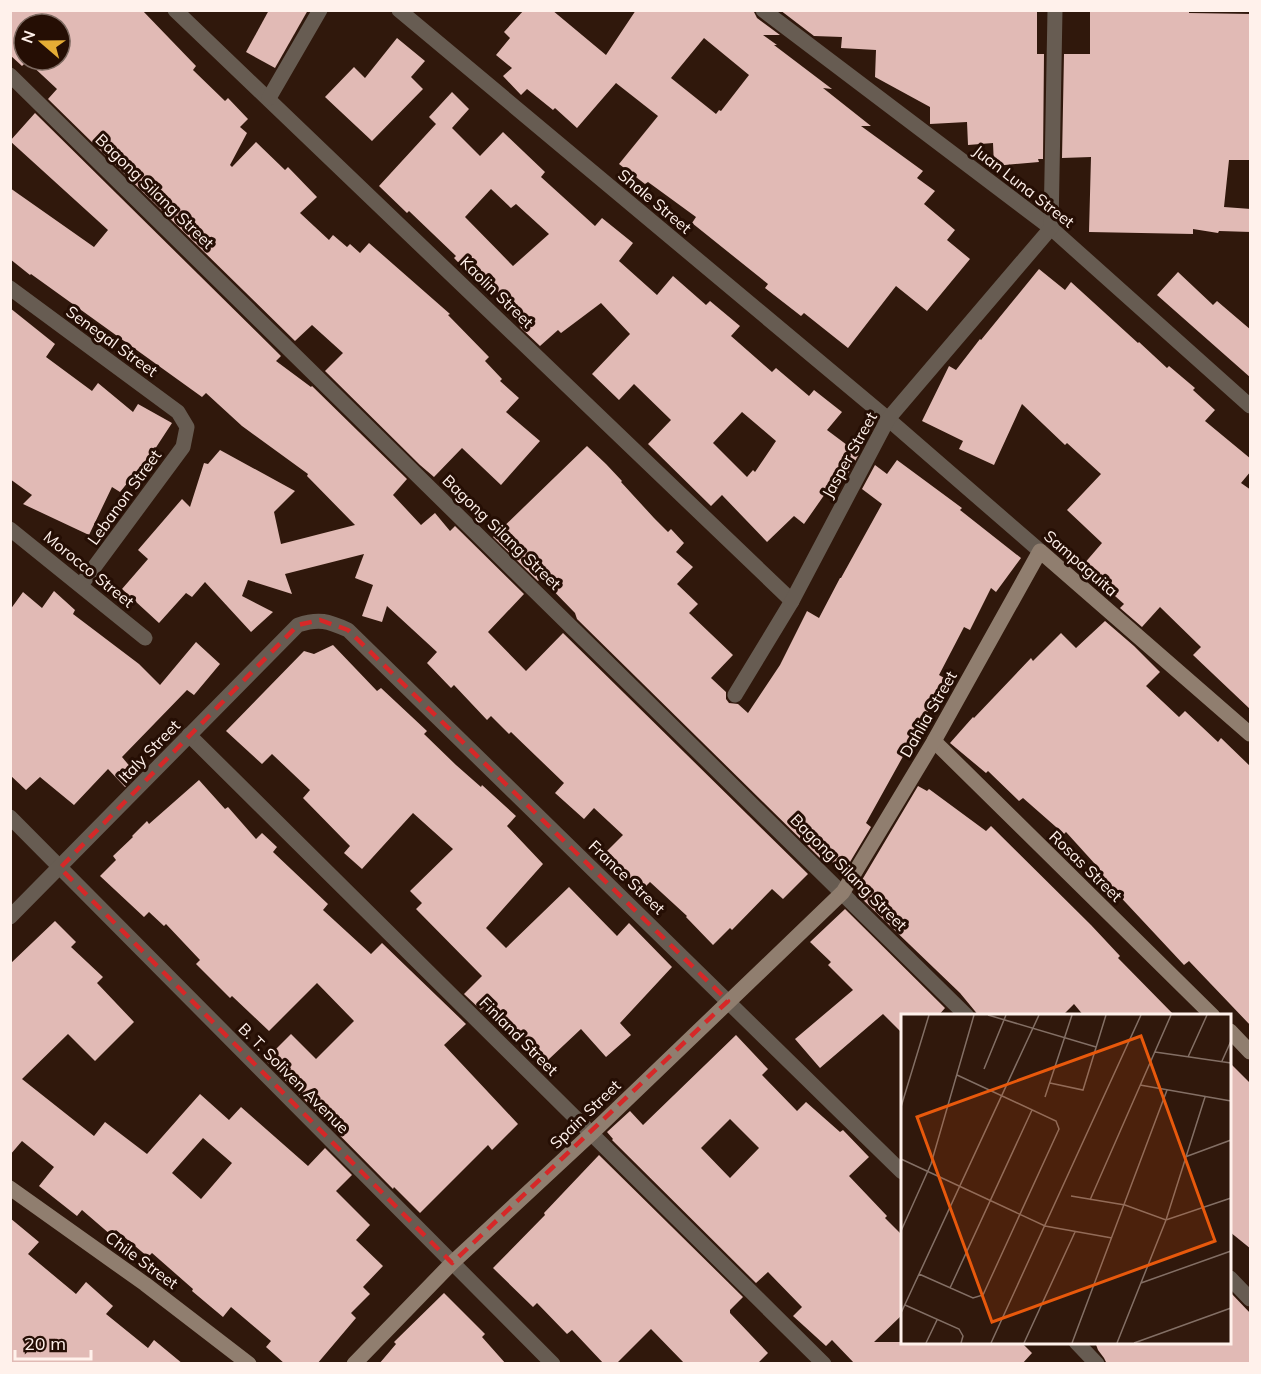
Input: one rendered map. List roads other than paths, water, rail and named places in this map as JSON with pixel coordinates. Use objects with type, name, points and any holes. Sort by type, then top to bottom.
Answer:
[{"type":"street","name":"Kaolin Street","points":[[175,10],[792,601]]},
{"type":"street","points":[[269,98],[320,10]]},
{"type":"street","name":"Shale Street","points":[[399,10],[888,419]]},
{"type":"street","name":"Juan Luna Street","points":[[763,10],[1051,228],[1251,406]]},
{"type":"street","points":[[1051,228],[1054,10]]},
{"type":"street","name":"Bagong Silang Street","points":[[10,75],[965,1014]]},
{"type":"street","name":"Jasper Street","points":[[735,695],[792,601],[888,419],[1051,228]]},
{"type":"street","name":"Senegal Street","points":[[10,288],[178,412],[187,427]]},
{"type":"street","name":"Sampaguita","points":[[888,419],[1251,734]]},
{"type":"street","name":"Lebanon Street","points":[[81,585],[183,447],[187,427]]},
{"type":"street","name":"Morocco Street","points":[[10,529],[145,638]]},
{"type":"street","name":"Dahlia Street","points":[[843,892],[934,741],[1040,551]]},
{"type":"street","name":"Italy Street","points":[[10,917],[298,626],[320,620]]},
{"type":"street","name":"France Street","points":[[320,620],[348,630],[901,1170]]},
{"type":"street","name":"Finland Street","points":[[189,735],[824,1364]]},
{"type":"street","name":"Rosas Street","points":[[934,741],[1211,1014]]},
{"type":"street","name":"B. T. Soliven Avenue","points":[[10,817],[553,1364]]},
{"type":"street","name":"Spain Street","points":[[354,1364],[452,1263],[843,892]]},
{"type":"street","points":[[1231,1032],[1251,1052]]},
{"type":"street","name":"Chile Street","points":[[10,1188],[145,1284],[249,1364]]},
{"type":"street","points":[[1231,1279],[1251,1299]]},
{"type":"street","points":[[1078,1344],[1097,1364]]}]
